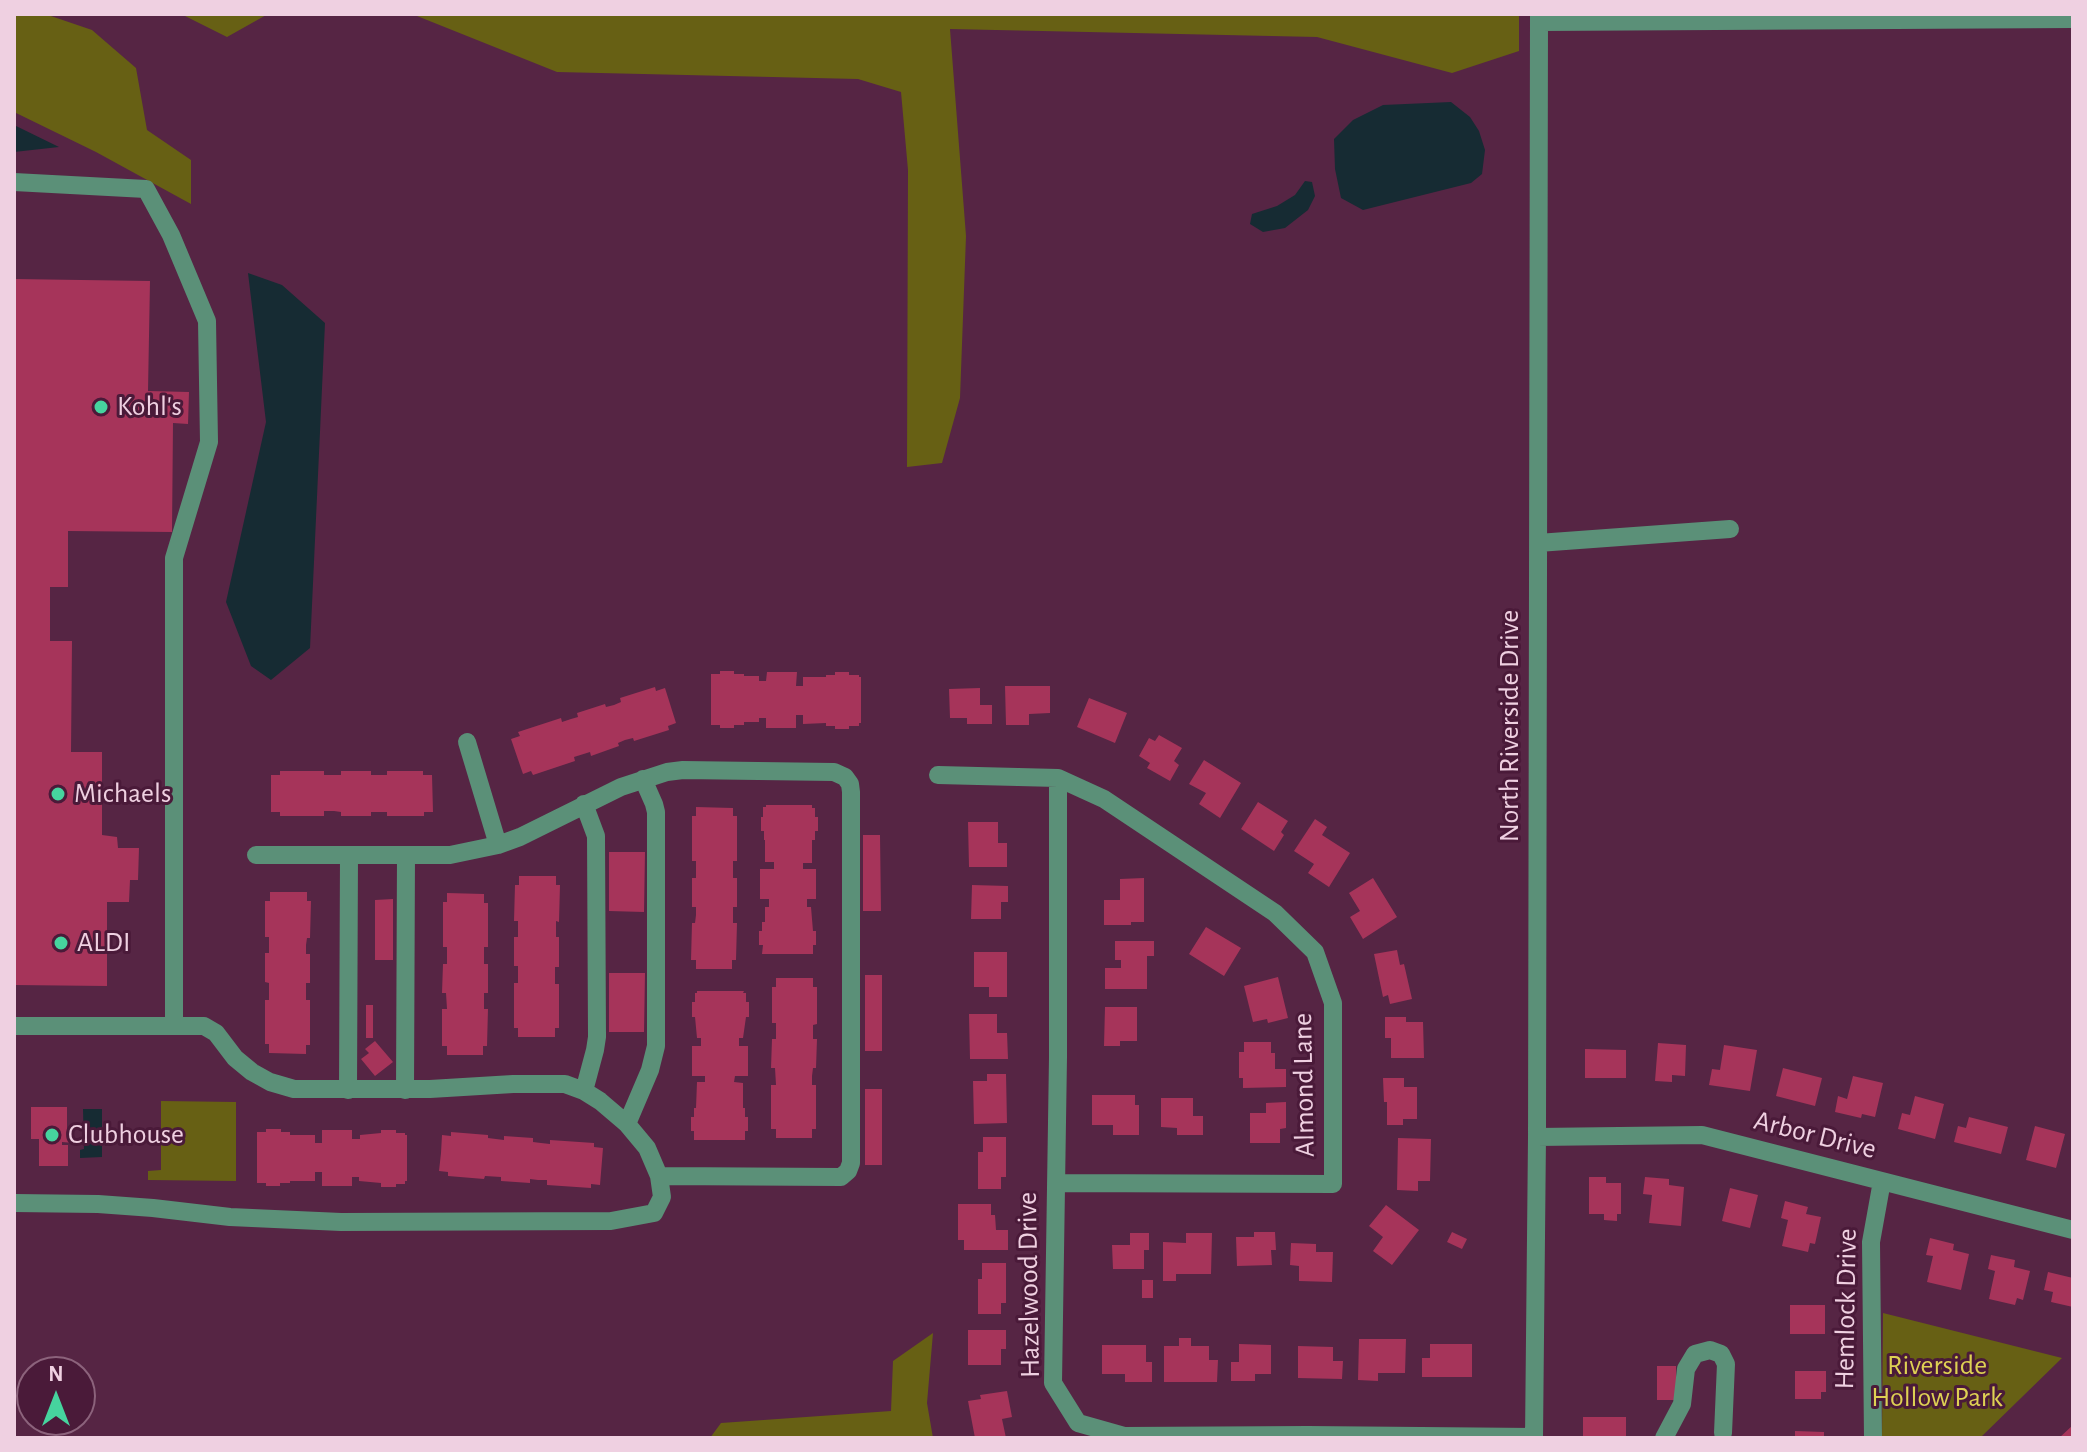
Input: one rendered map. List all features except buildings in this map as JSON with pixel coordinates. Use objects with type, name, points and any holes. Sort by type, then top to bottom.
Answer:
[{"type":"street","points":[[1539,18],[2073,19]]},
{"type":"street","name":"North Riverside Drive","points":[[1534,1438],[1539,18]]},
{"type":"street","points":[[14,182],[146,189],[171,235],[207,321],[209,442],[174,558],[174,1026]]},
{"type":"street","points":[[1538,543],[1730,529]]},
{"type":"street","points":[[467,742],[498,845]]},
{"type":"street","points":[[256,855],[450,855],[520,837],[584,804],[643,779],[683,770],[842,774],[850,784],[851,792],[851,1163],[848,1171],[837,1177],[659,1176]]},
{"type":"street","name":"Almond Lane","points":[[938,775],[1058,778],[1104,799],[1275,913],[1315,952],[1333,1003],[1333,1184],[1056,1183]]},
{"type":"street","name":"Hazelwood Drive","points":[[1058,778],[1053,1383],[1078,1423],[1124,1436],[1534,1438]]},
{"type":"street","points":[[627,1124],[650,1070],[656,1046],[656,812],[643,779]]},
{"type":"street","points":[[584,804],[596,836],[597,1037],[584,1091]]},
{"type":"street","points":[[348,1090],[349,855]]},
{"type":"street","points":[[405,1090],[406,855]]},
{"type":"street","points":[[14,1026],[208,1028],[245,1067],[262,1078],[294,1089],[405,1090],[556,1082],[584,1091],[627,1124],[647,1148],[659,1176],[662,1197],[654,1213],[611,1221],[341,1222],[230,1217],[98,1204],[14,1203]]},
{"type":"street","name":"Arbor Drive","points":[[1537,1137],[1702,1135],[2073,1230]]},
{"type":"street","name":"Hemlock Drive","points":[[1873,1438],[1871,1242],[1882,1181]]},
{"type":"street","points":[[1664,1438],[1682,1404],[1686,1369],[1695,1354],[1710,1350],[1721,1354],[1726,1364],[1723,1433]]},
{"type":"green space","points":[[14,14],[45,14],[92,30],[136,68],[147,130],[191,160],[191,204],[14,112]]},
{"type":"green space","points":[[181,14],[268,14],[227,37]]},
{"type":"green space","points":[[412,14],[1519,14],[1519,51],[1452,73],[1317,37],[950,29],[966,236],[960,398],[942,463],[907,467],[908,170],[901,92],[858,79],[557,72]]},
{"type":"green space","points":[[161,1101],[236,1102],[236,1181],[148,1180],[148,1171],[161,1170]]},
{"type":"green space","name":"Riverside Hollow Park","points":[[1883,1313],[2062,1358],[1980,1438],[1882,1438]]},
{"type":"green space","points":[[933,1333],[927,1403],[933,1438],[710,1438],[721,1423],[891,1411],[893,1361]]},
{"type":"water","points":[[1451,102],[1470,117],[1479,131],[1485,150],[1482,174],[1471,183],[1363,210],[1341,198],[1335,169],[1334,139],[1353,120],[1383,105]]},
{"type":"water","points":[[14,125],[59,147],[14,152]]},
{"type":"water","points":[[1305,181],[1312,182],[1315,196],[1308,210],[1285,228],[1263,232],[1250,224],[1252,214],[1277,206],[1295,195]]},
{"type":"water","points":[[248,273],[282,285],[325,323],[310,648],[271,680],[251,666],[226,602],[266,422]]},
{"type":"water","points":[[83,1109],[102,1109],[102,1157],[80,1158],[80,1150],[84,1149]]},
{"type":"place","name":"Kohl's","points":[[101,407]]},
{"type":"place","name":"Michaels","points":[[58,794]]},
{"type":"place","name":"ALDI","points":[[61,943]]},
{"type":"place","name":"Clubhouse","points":[[52,1135]]}]
